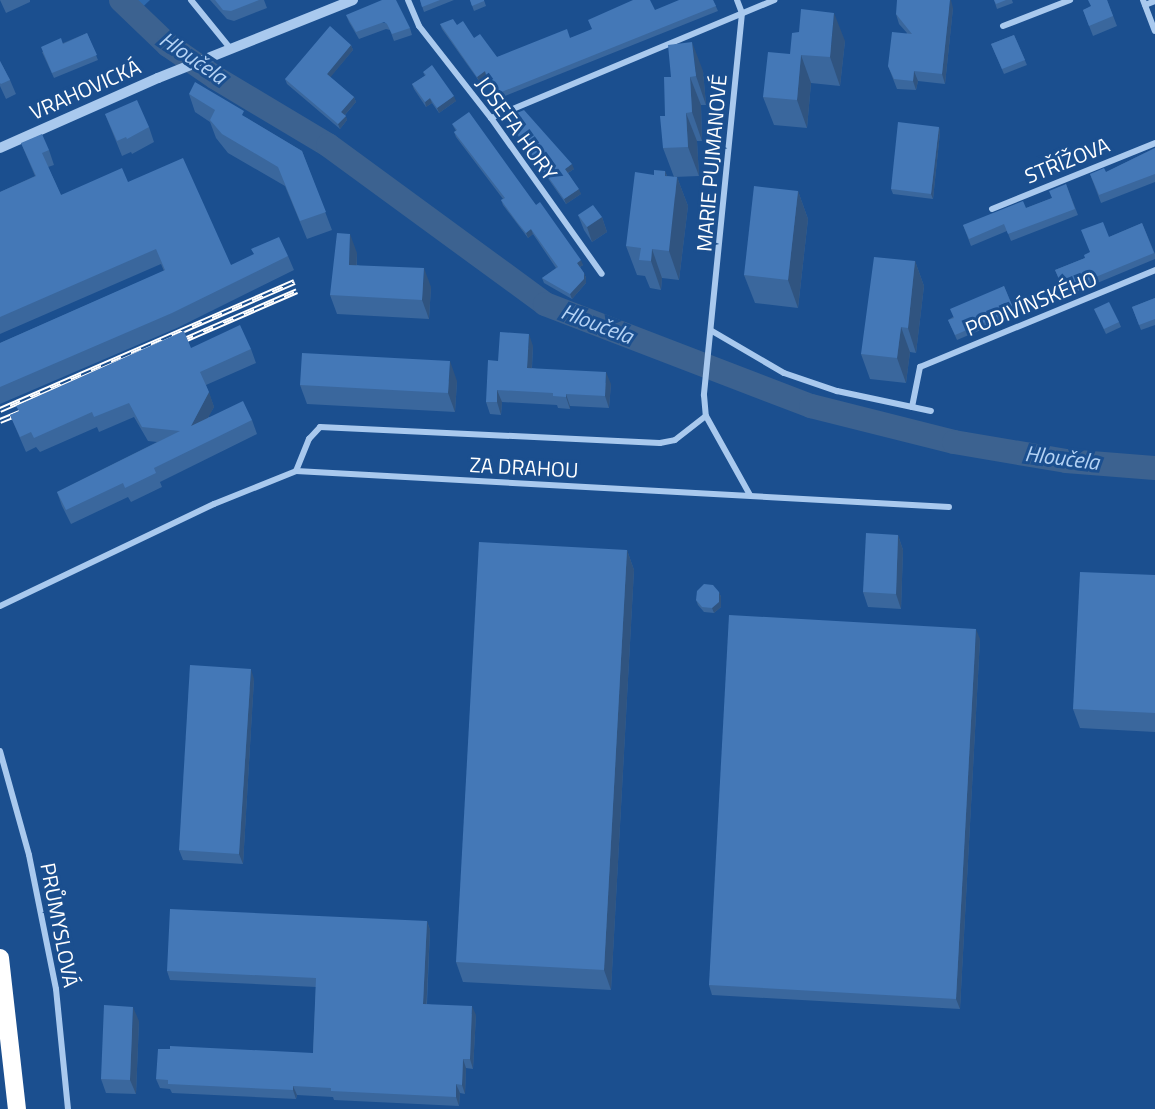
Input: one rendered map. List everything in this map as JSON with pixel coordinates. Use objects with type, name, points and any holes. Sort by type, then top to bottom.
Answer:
[{"type":"highway","points":[[0,958],[17,1109]]},
{"type":"street","points":[[191,0],[230,48]]},
{"type":"street","name":"VRAHOVICKÁ","points":[[0,148],[230,48],[353,0]]},
{"type":"street","name":"JOSEFA HORY","points":[[408,0],[419,26],[491,118],[602,274]]},
{"type":"street","name":"MARIE PUJMANOVÉ","points":[[706,416],[704,395],[742,13],[737,0]]},
{"type":"street","points":[[491,118],[774,0]]},
{"type":"street","points":[[1004,26],[1070,0]]},
{"type":"street","points":[[1155,1],[1144,2],[1155,31]]},
{"type":"street","name":"STŘÍŽOVA","points":[[992,209],[1155,143]]},
{"type":"street","name":"PODIVÍNSKÉHO","points":[[912,407],[920,367],[1155,270]]},
{"type":"street","points":[[712,331],[784,373],[837,391],[931,411]]},
{"type":"street","points":[[706,416],[750,495]]},
{"type":"street","name":"ZA DRAHOU","points":[[296,471],[309,439],[320,427],[638,442],[675,440],[706,416]]},
{"type":"street","name":"ZA DRAHOU","points":[[0,606],[214,504],[296,471],[949,507]]},
{"type":"street","name":"PRŮMYSLOVÁ","points":[[0,751],[29,855],[45,927],[56,989],[68,1109]]},
{"type":"shaded area","points":[[109,0],[150,0],[130,19]]},
{"type":"building","points":[[215,0],[259,0],[231,11],[223,10]]},
{"type":"building","points":[[382,0],[396,0],[410,28],[392,34],[384,22],[356,32],[346,15]]},
{"type":"building","points":[[420,0],[440,0],[422,7]]},
{"type":"building","points":[[470,0],[484,0],[484,1],[472,6]]},
{"type":"building","points":[[633,0],[650,0],[655,10],[679,0],[713,0],[716,6],[494,95],[485,71],[477,77],[440,24],[453,19],[457,25],[463,21],[474,38],[480,34],[497,57],[567,29],[570,38],[592,29],[588,20]]},
{"type":"building","points":[[897,0],[950,0],[942,74],[914,71],[913,81],[894,79],[888,66],[892,32],[912,34],[896,14]]},
{"type":"building","points":[[994,0],[1006,0],[996,4]]},
{"type":"building","points":[[1088,0],[1107,0],[1113,16],[1089,26],[1083,10],[1091,6]]},
{"type":"building","points":[[801,9],[834,13],[830,57],[801,55],[797,100],[763,97],[768,52],[790,54],[792,33],[799,32]]},
{"type":"building","points":[[330,26],[351,45],[327,74],[354,97],[341,112],[346,116],[338,124],[285,79]]},
{"type":"building","points":[[87,33],[97,55],[52,73],[41,47],[61,38],[63,44]]},
{"type":"building","points":[[1014,35],[1025,60],[1002,69],[991,44]]},
{"type":"building","points":[[692,42],[696,76],[690,77],[692,112],[686,113],[688,147],[663,148],[660,116],[665,116],[664,77],[671,77],[668,45]]},
{"type":"building","points":[[0,61],[10,80],[1,84],[0,83]]},
{"type":"building","points":[[432,65],[454,96],[437,108],[430,98],[425,102],[412,84],[426,75],[423,72]]},
{"type":"building","points":[[195,82],[244,111],[242,115],[302,151],[326,212],[300,221],[278,167],[222,134],[210,120],[215,110],[189,94]]},
{"type":"building","points":[[137,100],[149,127],[127,139],[126,137],[117,141],[105,114]]},
{"type":"building","points":[[524,110],[572,164],[565,169],[579,189],[564,199],[506,118]]},
{"type":"building","points":[[469,112],[536,205],[540,202],[581,260],[577,263],[584,273],[584,279],[570,294],[542,278],[558,267],[531,229],[526,233],[517,222],[501,200],[505,198],[454,132],[457,130],[452,124]]},
{"type":"building","points":[[898,122],[939,127],[931,194],[891,189]]},
{"type":"building","points":[[42,134],[49,150],[42,153],[61,195],[122,168],[128,182],[183,158],[231,265],[254,254],[251,249],[279,237],[288,256],[172,313],[0,387],[0,343],[165,270],[156,249],[0,317],[0,192],[36,176],[21,143]]},
{"type":"building","points":[[1155,148],[1155,174],[1099,195],[1090,174],[1104,168],[1106,172]]},
{"type":"building","points":[[654,170],[665,171],[665,176],[677,177],[669,251],[652,249],[651,261],[639,260],[641,248],[626,246],[635,172],[654,175]]},
{"type":"building","points":[[1066,184],[1075,209],[1008,234],[1004,224],[969,239],[963,225],[1023,201],[1026,208],[1052,198],[1049,191]]},
{"type":"building","points":[[754,186],[798,191],[788,280],[744,275]]},
{"type":"building","points":[[593,205],[602,217],[587,227],[578,215]]},
{"type":"building","points":[[1103,222],[1109,237],[1142,223],[1154,253],[1064,290],[1055,270],[1085,258],[1084,255],[1090,252],[1081,230]]},
{"type":"building","points":[[337,233],[350,234],[349,265],[424,268],[422,300],[330,295]]},
{"type":"building","points":[[874,257],[915,261],[908,328],[901,327],[897,358],[861,354]]},
{"type":"building","points":[[1004,286],[1014,310],[955,335],[948,320],[954,318],[950,309]]},
{"type":"building","points":[[1155,298],[1155,319],[1139,325],[1132,307]]},
{"type":"building","points":[[1109,302],[1119,322],[1104,329],[1094,309]]},
{"type":"building","points":[[240,325],[251,349],[200,372],[209,392],[191,426],[243,401],[252,420],[154,468],[156,473],[125,488],[123,483],[66,510],[57,492],[180,431],[142,427],[129,403],[94,417],[92,412],[34,438],[31,432],[20,437],[10,415],[19,411],[16,406],[184,331],[191,348]]},
{"type":"building","points":[[500,332],[529,334],[527,368],[606,372],[605,396],[566,394],[566,397],[553,396],[553,393],[497,390],[497,402],[486,402],[488,360],[498,361]]},
{"type":"building","points":[[302,353],[450,361],[448,393],[300,385]]},
{"type":"building","points":[[866,533],[898,535],[896,594],[863,592]]},
{"type":"building","points":[[479,542],[627,550],[604,970],[456,962]]},
{"type":"building","points":[[1080,572],[1155,575],[1155,713],[1073,709]]},
{"type":"building","points":[[704,584],[713,585],[719,592],[719,602],[712,608],[702,607],[696,600],[697,591]]},
{"type":"building","points":[[729,615],[976,629],[956,999],[709,985]]},
{"type":"building","points":[[190,665],[251,669],[239,854],[179,850]]},
{"type":"building","points":[[170,909],[427,921],[423,1004],[472,1006],[470,1059],[463,1059],[462,1085],[456,1084],[456,1097],[331,1091],[331,1088],[293,1086],[293,1090],[168,1084],[168,1080],[156,1079],[158,1049],[170,1049],[170,1046],[313,1053],[316,978],[167,971]]},
{"type":"building","points":[[104,1005],[133,1007],[130,1080],[101,1079]]},
{"type":"waterway","name":"Hloučela","points":[[121,0],[168,45],[216,78],[328,145],[545,304],[811,406],[954,442],[1066,461],[1155,468]]},
{"type":"railway","points":[[0,410],[294,282]]},
{"type":"railway","points":[[173,345],[297,291]]},
{"type":"railway","points":[[0,421],[25,411]]}]
